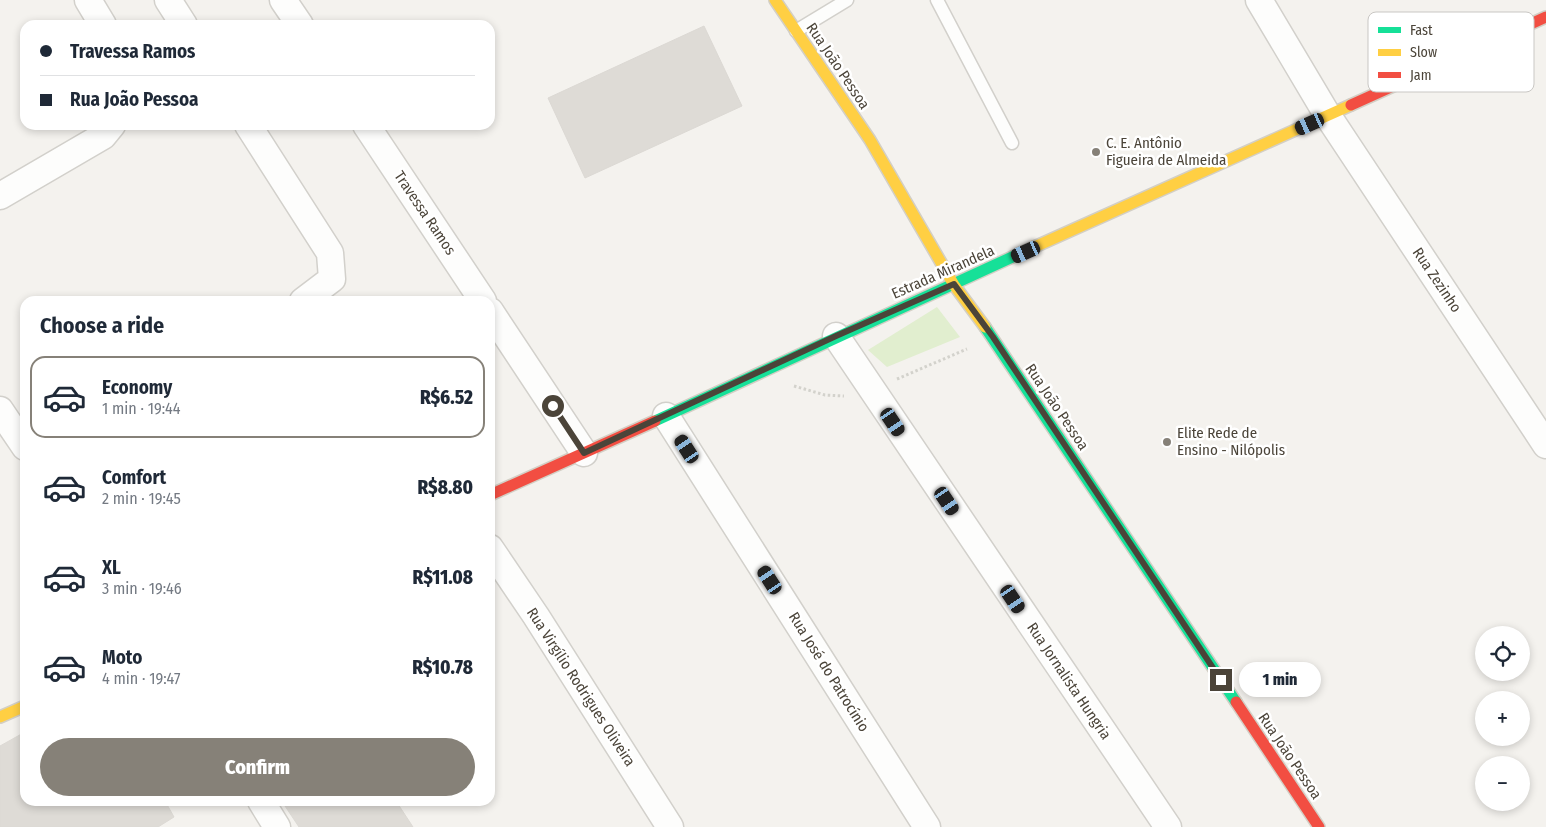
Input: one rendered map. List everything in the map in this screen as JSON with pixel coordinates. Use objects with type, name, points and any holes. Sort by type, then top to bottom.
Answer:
[{"type":"main road","name":"Rua João Pessoa","points":[[775,0],[870,140],[954,284],[993,337],[1319,827]]},
{"type":"main road","name":"Estrada Mirandela","points":[[495,493],[666,416],[836,336],[1383,92]]},
{"type":"main road","points":[[0,717],[20,708]]},
{"type":"street","points":[[88,0],[101,20]]},
{"type":"street","points":[[168,0],[181,20]]},
{"type":"street","points":[[283,0],[297,20]]},
{"type":"street","name":"Rua Zezinho","points":[[1259,0],[1328,116],[1546,445]]},
{"type":"street","points":[[0,196],[103,136],[108,130]]},
{"type":"street","points":[[251,130],[330,253],[333,268],[332,279],[310,296]]},
{"type":"street","name":"Travessa Ramos","points":[[369,130],[480,296]]},
{"type":"street","points":[[495,319],[584,453]]},
{"type":"street","name":"Rua Jornalista Hungria","points":[[836,336],[1168,827]]},
{"type":"street","points":[[0,410],[20,440]]},
{"type":"street","name":"Rua José do Patrocínio","points":[[666,416],[927,827]]},
{"type":"street","name":"Rua Virgílio Rodrigues Oliveira","points":[[495,556],[670,827]]},
{"type":"street","points":[[264,806],[278,827]]},
{"type":"lane","points":[[796,31],[847,0]]},
{"type":"lane","points":[[936,0],[1012,143]]},
{"type":"green space","points":[[937,307],[960,337],[887,367],[868,350]]},
{"type":"building","points":[[704,26],[742,106],[585,178],[548,98]]},
{"type":"building","points":[[20,735],[20,806],[168,806],[174,817],[158,827],[0,827],[0,746]]},
{"type":"building","points":[[285,806],[399,806],[413,827],[299,827]]},
{"type":"traffic: fast","points":[[655,421],[1021,253]]},
{"type":"traffic: fast","points":[[985,327],[1236,702]]},
{"type":"traffic: slow","points":[[775,0],[870,140],[954,285],[985,327]]},
{"type":"traffic: slow","points":[[1021,253],[1351,105]]},
{"type":"traffic: slow","points":[[0,717],[20,708]]},
{"type":"traffic: jam","points":[[1534,22],[1546,17]]},
{"type":"traffic: jam","points":[[1351,105],[1380,92]]},
{"type":"traffic: jam","points":[[495,493],[655,421]]},
{"type":"traffic: jam","points":[[1236,702],[1319,827]]},
{"type":"place","name":"C. E. Antônio Figueira de Almeida","points":[[1096,152]]},
{"type":"place","name":"Elite Rede de Ensino - Nilópolis","points":[[1167,442]]},
{"type":"route","points":[[553,406],[584,453],[836,336],[954,284],[993,337],[1221,680]]}]
